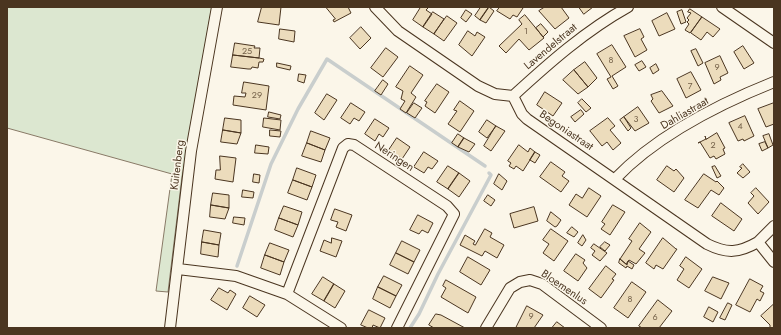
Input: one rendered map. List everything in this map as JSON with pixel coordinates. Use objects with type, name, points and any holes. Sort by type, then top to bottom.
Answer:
[{"type":"street","name":"Kuitenberg","points":[[170,328],[191,151],[217,7]]},
{"type":"street","points":[[375,7],[398,31],[478,86],[495,94],[513,96]]},
{"type":"street","name":"Lavendelstraat","points":[[513,96],[558,55],[601,22],[628,7]]},
{"type":"street","points":[[722,7],[774,43]]},
{"type":"street","name":"Dahliastraat","points":[[615,179],[643,154],[688,124],[774,82]]},
{"type":"street","name":"Begoniastraat","points":[[513,96],[522,114],[527,119],[716,248],[736,252],[745,250],[758,242],[774,226]]},
{"type":"street","name":"Neringen","points":[[287,294],[343,148],[348,144],[354,145],[447,206],[454,214],[397,328]]},
{"type":"street","points":[[758,242],[774,262]]},
{"type":"street","points":[[178,269],[236,276],[287,294],[341,328]]},
{"type":"street","name":"Bloemenlus","points":[[486,328],[510,288],[520,282],[530,280],[542,284],[601,328]]},
{"type":"green space","points":[[7,7],[212,7],[182,177],[168,292],[156,291],[172,174],[7,128]]},
{"type":"building","points":[[262,7],[281,7],[279,25],[258,22]]},
{"type":"building","points":[[326,7],[348,7],[351,13],[334,22],[333,20],[335,19]]},
{"type":"building","points":[[421,7],[429,7],[426,10],[432,14],[423,27],[413,20]]},
{"type":"building","points":[[481,7],[489,7],[480,20],[475,16]]},
{"type":"building","points":[[489,7],[494,11],[486,23],[480,20]]},
{"type":"building","points":[[500,7],[523,8],[517,17],[513,15],[510,19],[497,11]]},
{"type":"building","points":[[545,7],[561,7],[569,18],[555,29],[539,11]]},
{"type":"building","points":[[579,7],[593,7],[584,14]]},
{"type":"building","points":[[690,9],[702,17],[690,33],[685,30],[689,24],[687,22],[689,20],[687,18],[691,13],[688,12]]},
{"type":"building","points":[[466,10],[472,14],[466,22],[461,18]]},
{"type":"building","points":[[682,10],[686,22],[681,24],[677,12]]},
{"type":"building","points":[[433,12],[444,19],[434,34],[423,27]]},
{"type":"building","points":[[667,13],[675,29],[659,36],[652,21]]},
{"type":"building","points":[[525,15],[544,38],[529,50],[519,39],[506,53],[499,46],[522,24],[519,20]]},
{"type":"building","points":[[447,16],[457,23],[444,41],[434,34]]},
{"type":"building","points":[[702,17],[720,29],[713,37],[707,32],[701,40],[691,33]]},
{"type":"building","points":[[541,24],[548,32],[543,37],[536,28]]},
{"type":"building","points":[[361,27],[371,38],[360,49],[350,38]]},
{"type":"building","points":[[280,29],[295,31],[294,42],[279,39]]},
{"type":"building","points":[[640,29],[644,37],[641,39],[647,50],[635,57],[624,36]]},
{"type":"building","points":[[468,31],[475,36],[477,32],[485,37],[472,56],[459,45]]},
{"type":"building","points":[[235,43],[260,48],[259,58],[233,55]]},
{"type":"building","points":[[612,45],[626,67],[612,76],[618,86],[613,89],[607,79],[611,77],[597,54]]},
{"type":"building","points":[[743,46],[754,63],[744,69],[734,52]]},
{"type":"building","points":[[386,48],[398,57],[383,77],[371,68]]},
{"type":"building","points":[[696,49],[703,63],[698,66],[691,51]]},
{"type":"building","points":[[233,55],[264,59],[263,62],[259,62],[258,68],[252,67],[251,69],[248,69],[231,67]]},
{"type":"building","points":[[720,56],[728,73],[720,77],[721,80],[714,84],[705,63]]},
{"type":"building","points":[[642,61],[646,67],[639,71],[635,65]]},
{"type":"building","points":[[585,62],[597,78],[588,87],[574,70]]},
{"type":"building","points":[[277,63],[291,66],[290,70],[277,67]]},
{"type":"building","points":[[656,64],[659,70],[653,74],[650,68]]},
{"type":"building","points":[[410,66],[423,75],[411,93],[416,97],[406,113],[400,109],[405,101],[401,99],[403,91],[396,87]]},
{"type":"building","points":[[574,70],[588,87],[578,94],[563,80]]},
{"type":"building","points":[[691,72],[701,90],[686,98],[677,79]]},
{"type":"building","points":[[299,74],[306,75],[304,83],[298,81]]},
{"type":"building","points":[[383,80],[388,84],[381,95],[375,91]]},
{"type":"building","points":[[244,82],[269,86],[266,110],[233,105],[234,96],[245,97],[246,93],[242,93]]},
{"type":"building","points":[[437,84],[449,92],[435,113],[425,106],[427,102],[425,101]]},
{"type":"building","points":[[662,91],[673,106],[659,113],[651,101],[653,99],[651,95]]},
{"type":"building","points":[[545,92],[562,103],[553,116],[537,105]]},
{"type":"building","points":[[327,94],[337,100],[324,120],[315,113]]},
{"type":"building","points":[[582,99],[591,108],[586,112],[578,103]]},
{"type":"building","points":[[460,101],[474,111],[460,132],[448,124],[457,111],[454,110]]},
{"type":"building","points":[[351,103],[365,112],[359,121],[354,118],[350,124],[341,118]]},
{"type":"building","points":[[414,103],[422,108],[415,118],[407,113]]},
{"type":"building","points":[[774,103],[774,124],[766,127],[758,109]]},
{"type":"building","points":[[638,107],[649,123],[635,131],[624,117]]},
{"type":"building","points":[[581,110],[584,114],[575,122],[571,117]]},
{"type":"building","points":[[269,112],[281,115],[280,119],[268,117]]},
{"type":"building","points":[[745,116],[754,136],[744,141],[743,139],[738,141],[729,123]]},
{"type":"building","points":[[624,117],[631,128],[628,131],[620,120]]},
{"type":"building","points":[[225,118],[241,120],[241,133],[223,130]]},
{"type":"building","points":[[264,118],[281,120],[280,130],[263,127]]},
{"type":"building","points":[[608,118],[615,126],[610,130],[621,143],[613,150],[607,142],[602,146],[590,131]]},
{"type":"building","points":[[375,119],[389,128],[383,137],[379,134],[375,141],[365,134]]},
{"type":"building","points":[[487,120],[496,126],[487,138],[479,132]]},
{"type":"building","points":[[496,126],[505,131],[491,151],[484,146]]},
{"type":"building","points":[[223,130],[241,133],[237,144],[221,142]]},
{"type":"building","points":[[270,130],[281,131],[280,137],[270,136]]},
{"type":"building","points":[[311,131],[330,138],[325,150],[307,143]]},
{"type":"building","points":[[717,133],[725,148],[723,149],[725,154],[716,159],[714,156],[710,158],[700,142]]},
{"type":"building","points":[[458,134],[464,138],[458,147],[452,143]]},
{"type":"building","points":[[769,134],[773,145],[768,148],[763,136]]},
{"type":"building","points":[[397,138],[410,147],[402,159],[389,150]]},
{"type":"building","points":[[464,138],[475,144],[469,152],[458,147]]},
{"type":"building","points":[[765,142],[768,148],[762,151],[759,144]]},
{"type":"building","points":[[307,143],[325,150],[321,162],[302,156]]},
{"type":"building","points":[[256,145],[269,147],[268,154],[255,153]]},
{"type":"building","points":[[519,145],[528,152],[530,148],[535,152],[523,171],[516,166],[514,169],[509,166],[511,163],[508,161]]},
{"type":"building","points":[[424,152],[438,161],[432,169],[428,167],[424,173],[414,167]]},
{"type":"building","points":[[535,152],[540,155],[535,163],[530,160]]},
{"type":"building","points":[[220,156],[236,158],[233,182],[215,179],[216,170],[220,170]]},
{"type":"building","points":[[551,162],[565,172],[562,176],[569,181],[561,192],[540,177]]},
{"type":"building","points":[[743,164],[750,172],[743,178],[737,173],[742,168],[740,167]]},
{"type":"building","points":[[448,166],[459,173],[448,189],[437,182]]},
{"type":"building","points":[[667,166],[674,171],[676,169],[684,178],[674,192],[657,180]]},
{"type":"building","points":[[715,166],[721,176],[717,178],[712,167]]},
{"type":"building","points":[[297,168],[316,175],[312,187],[293,180]]},
{"type":"building","points":[[459,173],[470,181],[459,197],[448,189]]},
{"type":"building","points":[[254,174],[260,175],[259,183],[253,182]]},
{"type":"building","points":[[499,174],[507,181],[502,190],[494,184]]},
{"type":"building","points":[[704,174],[716,182],[717,181],[724,188],[719,195],[711,190],[698,208],[685,200]]},
{"type":"building","points":[[293,180],[312,187],[307,200],[288,193]]},
{"type":"building","points":[[589,188],[601,196],[587,217],[569,205],[576,194],[582,198]]},
{"type":"building","points":[[756,188],[769,202],[758,214],[748,203],[754,196],[751,193]]},
{"type":"building","points":[[243,190],[254,192],[253,198],[242,197]]},
{"type":"building","points":[[213,193],[229,195],[229,208],[211,205]]},
{"type":"building","points":[[488,195],[495,200],[491,206],[484,201]]},
{"type":"building","points":[[721,203],[742,219],[734,231],[712,216]]},
{"type":"building","points":[[211,205],[229,208],[225,219],[210,217]]},
{"type":"building","points":[[613,205],[625,212],[610,235],[601,229],[605,224],[602,222]]},
{"type":"building","points":[[284,206],[302,212],[298,225],[279,218]]},
{"type":"building","points":[[534,207],[538,221],[514,228],[510,214]]},
{"type":"building","points":[[335,209],[352,215],[346,231],[336,227],[338,222],[331,220]]},
{"type":"building","points":[[551,212],[561,220],[555,227],[547,221]]},
{"type":"building","points":[[418,215],[433,223],[428,233],[422,230],[419,234],[410,230]]},
{"type":"building","points":[[234,217],[245,218],[244,225],[233,223]]},
{"type":"building","points":[[279,218],[298,225],[293,237],[275,230]]},
{"type":"building","points":[[640,223],[651,232],[639,249],[645,253],[636,264],[629,260],[626,264],[620,259],[632,241],[629,239]]},
{"type":"building","points":[[572,227],[578,232],[574,237],[567,233]]},
{"type":"building","points":[[485,229],[492,233],[490,237],[504,245],[497,258],[485,251],[482,256],[460,245],[465,235],[475,241],[473,244],[475,245]]},
{"type":"building","points":[[551,229],[568,241],[554,261],[543,253],[549,244],[543,240]]},
{"type":"building","points":[[204,230],[221,233],[219,245],[202,242]]},
{"type":"building","points":[[583,235],[586,240],[582,246],[578,243]]},
{"type":"building","points":[[332,238],[342,241],[336,257],[320,251],[324,240],[331,243]]},
{"type":"building","points":[[663,238],[677,249],[663,269],[656,265],[654,269],[646,263]]},
{"type":"building","points":[[402,241],[420,250],[414,262],[396,253]]},
{"type":"building","points":[[202,242],[219,245],[218,257],[201,254]]},
{"type":"building","points":[[605,242],[610,245],[605,251],[600,247]]},
{"type":"building","points":[[270,243],[289,250],[284,262],[265,255]]},
{"type":"building","points":[[594,244],[607,253],[600,261],[592,255],[595,251],[591,248]]},
{"type":"building","points":[[396,253],[414,262],[408,274],[390,265]]},
{"type":"building","points":[[576,254],[585,260],[583,263],[587,268],[578,281],[564,271]]},
{"type":"building","points":[[265,255],[284,262],[280,275],[261,268]]},
{"type":"building","points":[[468,257],[490,270],[481,285],[460,272]]},
{"type":"building","points":[[686,257],[702,269],[689,288],[677,280],[684,269],[680,266]]},
{"type":"building","points":[[620,259],[627,265],[628,261],[634,265],[632,269],[627,266],[626,268],[619,263]]},
{"type":"building","points":[[606,266],[616,274],[612,279],[614,280],[601,298],[589,289]]},
{"type":"building","points":[[384,276],[402,285],[396,296],[378,287]]},
{"type":"building","points":[[323,277],[334,284],[324,301],[312,294]]},
{"type":"building","points":[[713,277],[729,283],[721,299],[705,291]]},
{"type":"building","points":[[750,279],[763,286],[760,291],[764,293],[760,301],[757,299],[750,312],[736,305]]},
{"type":"building","points":[[446,280],[476,297],[468,313],[441,297],[446,288],[443,286]]},
{"type":"building","points":[[632,282],[646,292],[628,318],[614,308]]},
{"type":"building","points":[[334,284],[345,291],[335,308],[324,301]]},
{"type":"building","points":[[378,287],[396,296],[390,308],[373,299]]},
{"type":"building","points":[[219,288],[228,293],[230,290],[236,294],[227,310],[211,300]]},
{"type":"building","points":[[250,296],[265,305],[257,317],[243,308]]},
{"type":"building","points":[[658,300],[672,311],[659,328],[642,328],[639,326]]},
{"type":"building","points":[[728,303],[732,305],[725,320],[720,318]]},
{"type":"building","points":[[774,304],[774,328],[770,328],[770,325],[761,316]]},
{"type":"building","points":[[527,306],[543,315],[534,328],[516,328]]},
{"type":"building","points":[[709,307],[718,312],[713,322],[704,317]]},
{"type":"building","points":[[369,310],[385,318],[380,328],[373,325],[372,328],[368,328],[361,325]]},
{"type":"building","points":[[436,314],[441,315],[465,328],[434,328],[429,325]]},
{"type":"building","points":[[557,322],[565,328],[552,328]]},
{"type":"waterway","points":[[237,266],[271,164],[298,109],[327,59],[485,166]]},
{"type":"waterway","points":[[410,328],[419,314],[438,274],[491,175],[489,173]]}]
